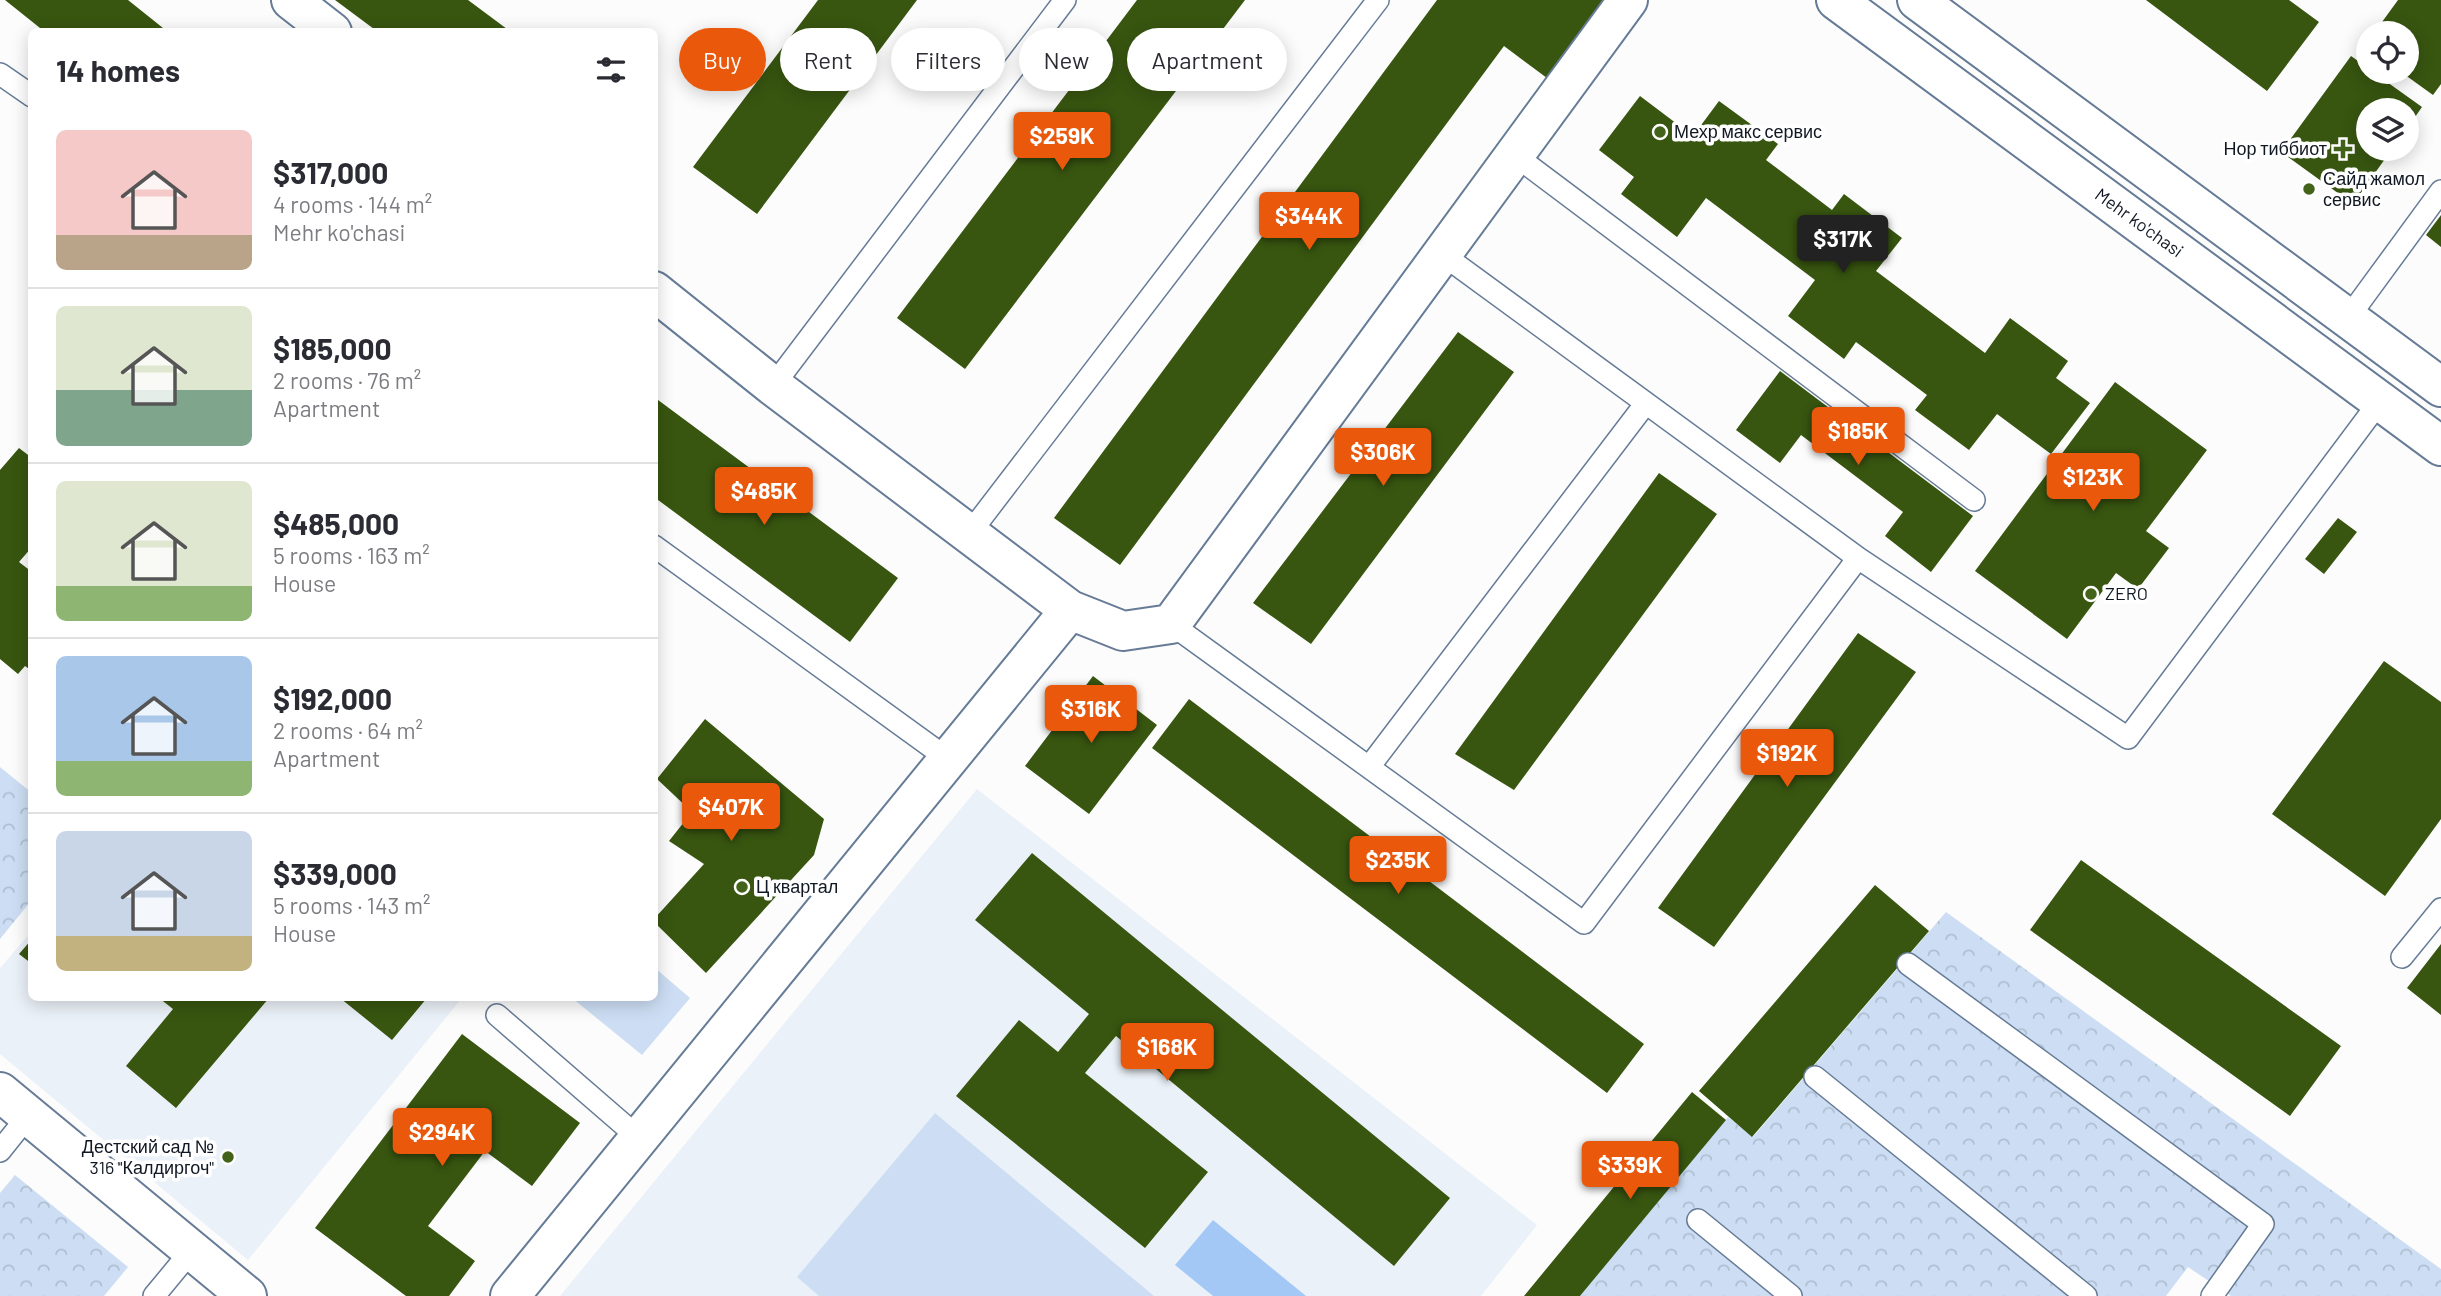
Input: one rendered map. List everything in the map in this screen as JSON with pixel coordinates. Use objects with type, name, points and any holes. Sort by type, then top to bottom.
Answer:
[{"type":"street","points":[[658,294],[773,386],[1070,610],[1123,631],[1171,624],[1628,0]]},
{"type":"street","name":"Mehr ko'chasi","points":[[1836,0],[2441,446]]},
{"type":"street","points":[[1917,0],[2441,387]]},
{"type":"street","points":[[2319,356],[2348,318]]},
{"type":"street","points":[[2381,401],[2409,363]]},
{"type":"street","points":[[510,1296],[1070,610]]},
{"type":"street","points":[[14,1104],[247,1296]]},
{"type":"lane","points":[[773,386],[1065,0]]},
{"type":"lane","points":[[970,534],[1378,0]]},
{"type":"lane","points":[[0,74],[28,93]]},
{"type":"lane","points":[[1516,156],[1974,500]]},
{"type":"lane","points":[[2348,318],[2441,191]]},
{"type":"lane","points":[[1442,254],[1858,558],[2128,738],[2381,401]]},
{"type":"lane","points":[[1369,767],[1646,403]]},
{"type":"lane","points":[[658,549],[948,760]]},
{"type":"lane","points":[[1171,624],[1584,923],[1858,558]]},
{"type":"lane","points":[[2402,957],[2441,909]]},
{"type":"lane","points":[[1909,964],[2263,1224],[2212,1296]]},
{"type":"lane","points":[[497,1015],[639,1138]]},
{"type":"lane","points":[[1815,1077],[2087,1296]]},
{"type":"lane","points":[[0,1151],[14,1104]]},
{"type":"lane","points":[[1698,1220],[1791,1296]]},
{"type":"lane","points":[[154,1296],[191,1250]]},
{"type":"shaded area","points":[[977,789],[1537,1225],[1481,1296],[560,1296]]},
{"type":"shaded area","name":"Дестский сад № 316 \"Калдиргоч\"","points":[[28,935],[28,1001],[460,1001],[248,1260],[0,1054],[0,968]]},
{"type":"green space","points":[[0,767],[28,790],[28,905],[0,939]]},
{"type":"green space","points":[[1946,912],[2441,1269],[2441,1296],[2231,1296],[2188,1267],[2166,1296],[1580,1296],[1728,1117],[1753,1137]]},
{"type":"green space","points":[[658,971],[690,998],[642,1055],[576,1001],[658,1001]]},
{"type":"green space","points":[[935,1113],[1154,1296],[819,1296],[797,1277]]},
{"type":"green space","points":[[15,1175],[128,1267],[104,1296],[0,1296],[0,1193]]},
{"type":"water","points":[[1213,1220],[1306,1296],[1213,1296],[1175,1265]]},
{"type":"building","points":[[5,0],[128,0],[163,28],[40,28]]},
{"type":"building","points":[[335,0],[468,0],[506,28],[373,28]]},
{"type":"building","points":[[818,0],[917,0],[896,28],[891,28],[891,35],[877,54],[877,28],[797,28]]},
{"type":"building","points":[[1137,0],[1245,0],[1224,28],[1127,28],[1127,91],[1176,91],[965,369],[897,318],[1068,91],[1113,91],[1113,32]]},
{"type":"building","points":[[1437,0],[1612,0],[1551,81],[1504,46],[1120,565],[1054,518]]},
{"type":"building","points":[[2146,0],[2289,0],[2319,22],[2267,91]]},
{"type":"building","points":[[2398,0],[2441,0],[2441,84],[2433,95],[2418,84],[2419,21],[2383,21]]},
{"type":"building","points":[[780,51],[780,91],[849,91],[757,214],[693,167],[750,91],[766,91],[766,69]]},
{"type":"building","points":[[2351,56],[2356,60],[2356,84],[2390,84],[2409,98],[2356,98],[2356,161],[2383,161],[2353,204],[2281,152]]},
{"type":"building","points":[[1640,96],[1693,136],[1719,101],[1778,144],[1766,160],[1832,210],[1844,194],[1902,238],[1876,271],[1985,353],[2010,318],[2068,361],[2056,378],[2090,403],[2051,454],[1997,414],[1969,450],[1915,410],[1927,395],[1856,342],[1844,359],[1788,316],[1815,280],[1706,198],[1677,237],[1621,194],[1634,177],[1599,150]]},
{"type":"building","points":[[2441,215],[2441,247],[2426,235]]},
{"type":"building","points":[[1458,332],[1514,372],[1311,644],[1253,603]]},
{"type":"building","points":[[1780,371],[1973,516],[1931,572],[1885,536],[1903,512],[1801,435],[1780,463],[1736,430]]},
{"type":"building","points":[[2115,382],[2207,450],[2146,531],[2169,548],[2138,589],[2116,573],[2067,639],[1975,571]]},
{"type":"building","points":[[658,400],[898,578],[850,642],[658,500]]},
{"type":"building","points":[[19,448],[28,455],[28,552],[19,562],[28,569],[28,668],[25,666],[18,674],[0,659],[0,470]]},
{"type":"building","points":[[1659,473],[1717,514],[1514,790],[1455,754]]},
{"type":"building","points":[[2338,518],[2357,532],[2324,574],[2305,559]]},
{"type":"building","points":[[1858,633],[1916,672],[1714,947],[1658,908]]},
{"type":"building","points":[[2384,661],[2441,702],[2441,819],[2385,896],[2272,814]]},
{"type":"building","points":[[1093,676],[1157,725],[1089,814],[1025,766]]},
{"type":"building","points":[[1189,699],[1644,1044],[1607,1093],[1152,748]]},
{"type":"building","points":[[705,719],[824,819],[814,855],[706,973],[658,926],[658,915],[704,864],[669,841],[692,812],[658,778]]},
{"type":"building","points":[[1032,853],[1450,1198],[1394,1266],[1116,1036],[1085,1073],[1208,1172],[1145,1248],[956,1096],[1019,1020],[1058,1052],[1089,1014],[975,920]]},
{"type":"building","points":[[2081,860],[2341,1046],[2290,1116],[2030,930]]},
{"type":"building","points":[[1875,885],[1929,931],[1752,1137],[1699,1091]]},
{"type":"building","points":[[28,944],[28,961],[19,954]]},
{"type":"building","points":[[2441,944],[2441,1015],[2407,988]]},
{"type":"building","points":[[163,1001],[266,1001],[176,1108],[126,1066],[173,1009]]},
{"type":"building","points":[[344,1001],[424,1001],[392,1040]]},
{"type":"building","points":[[462,1034],[580,1123],[532,1186],[485,1151],[428,1226],[475,1261],[449,1296],[406,1296],[315,1228]]},
{"type":"building","points":[[1692,1092],[1726,1120],[1580,1296],[1524,1296]]},
{"type":"place","name":"Мехр макс сервис","points":[[1660,132]]},
{"type":"place","name":"Нор тиббиот","points":[[2343,149]]},
{"type":"place","name":"Сайд жамол сервис","points":[[2309,189]]},
{"type":"place","name":"ZERO","points":[[2091,594]]},
{"type":"place","name":"Ц квартал","points":[[742,887]]},
{"type":"place","name":"Дестский сад № 316 \"Калдиргоч\"","points":[[228,1157]]}]
